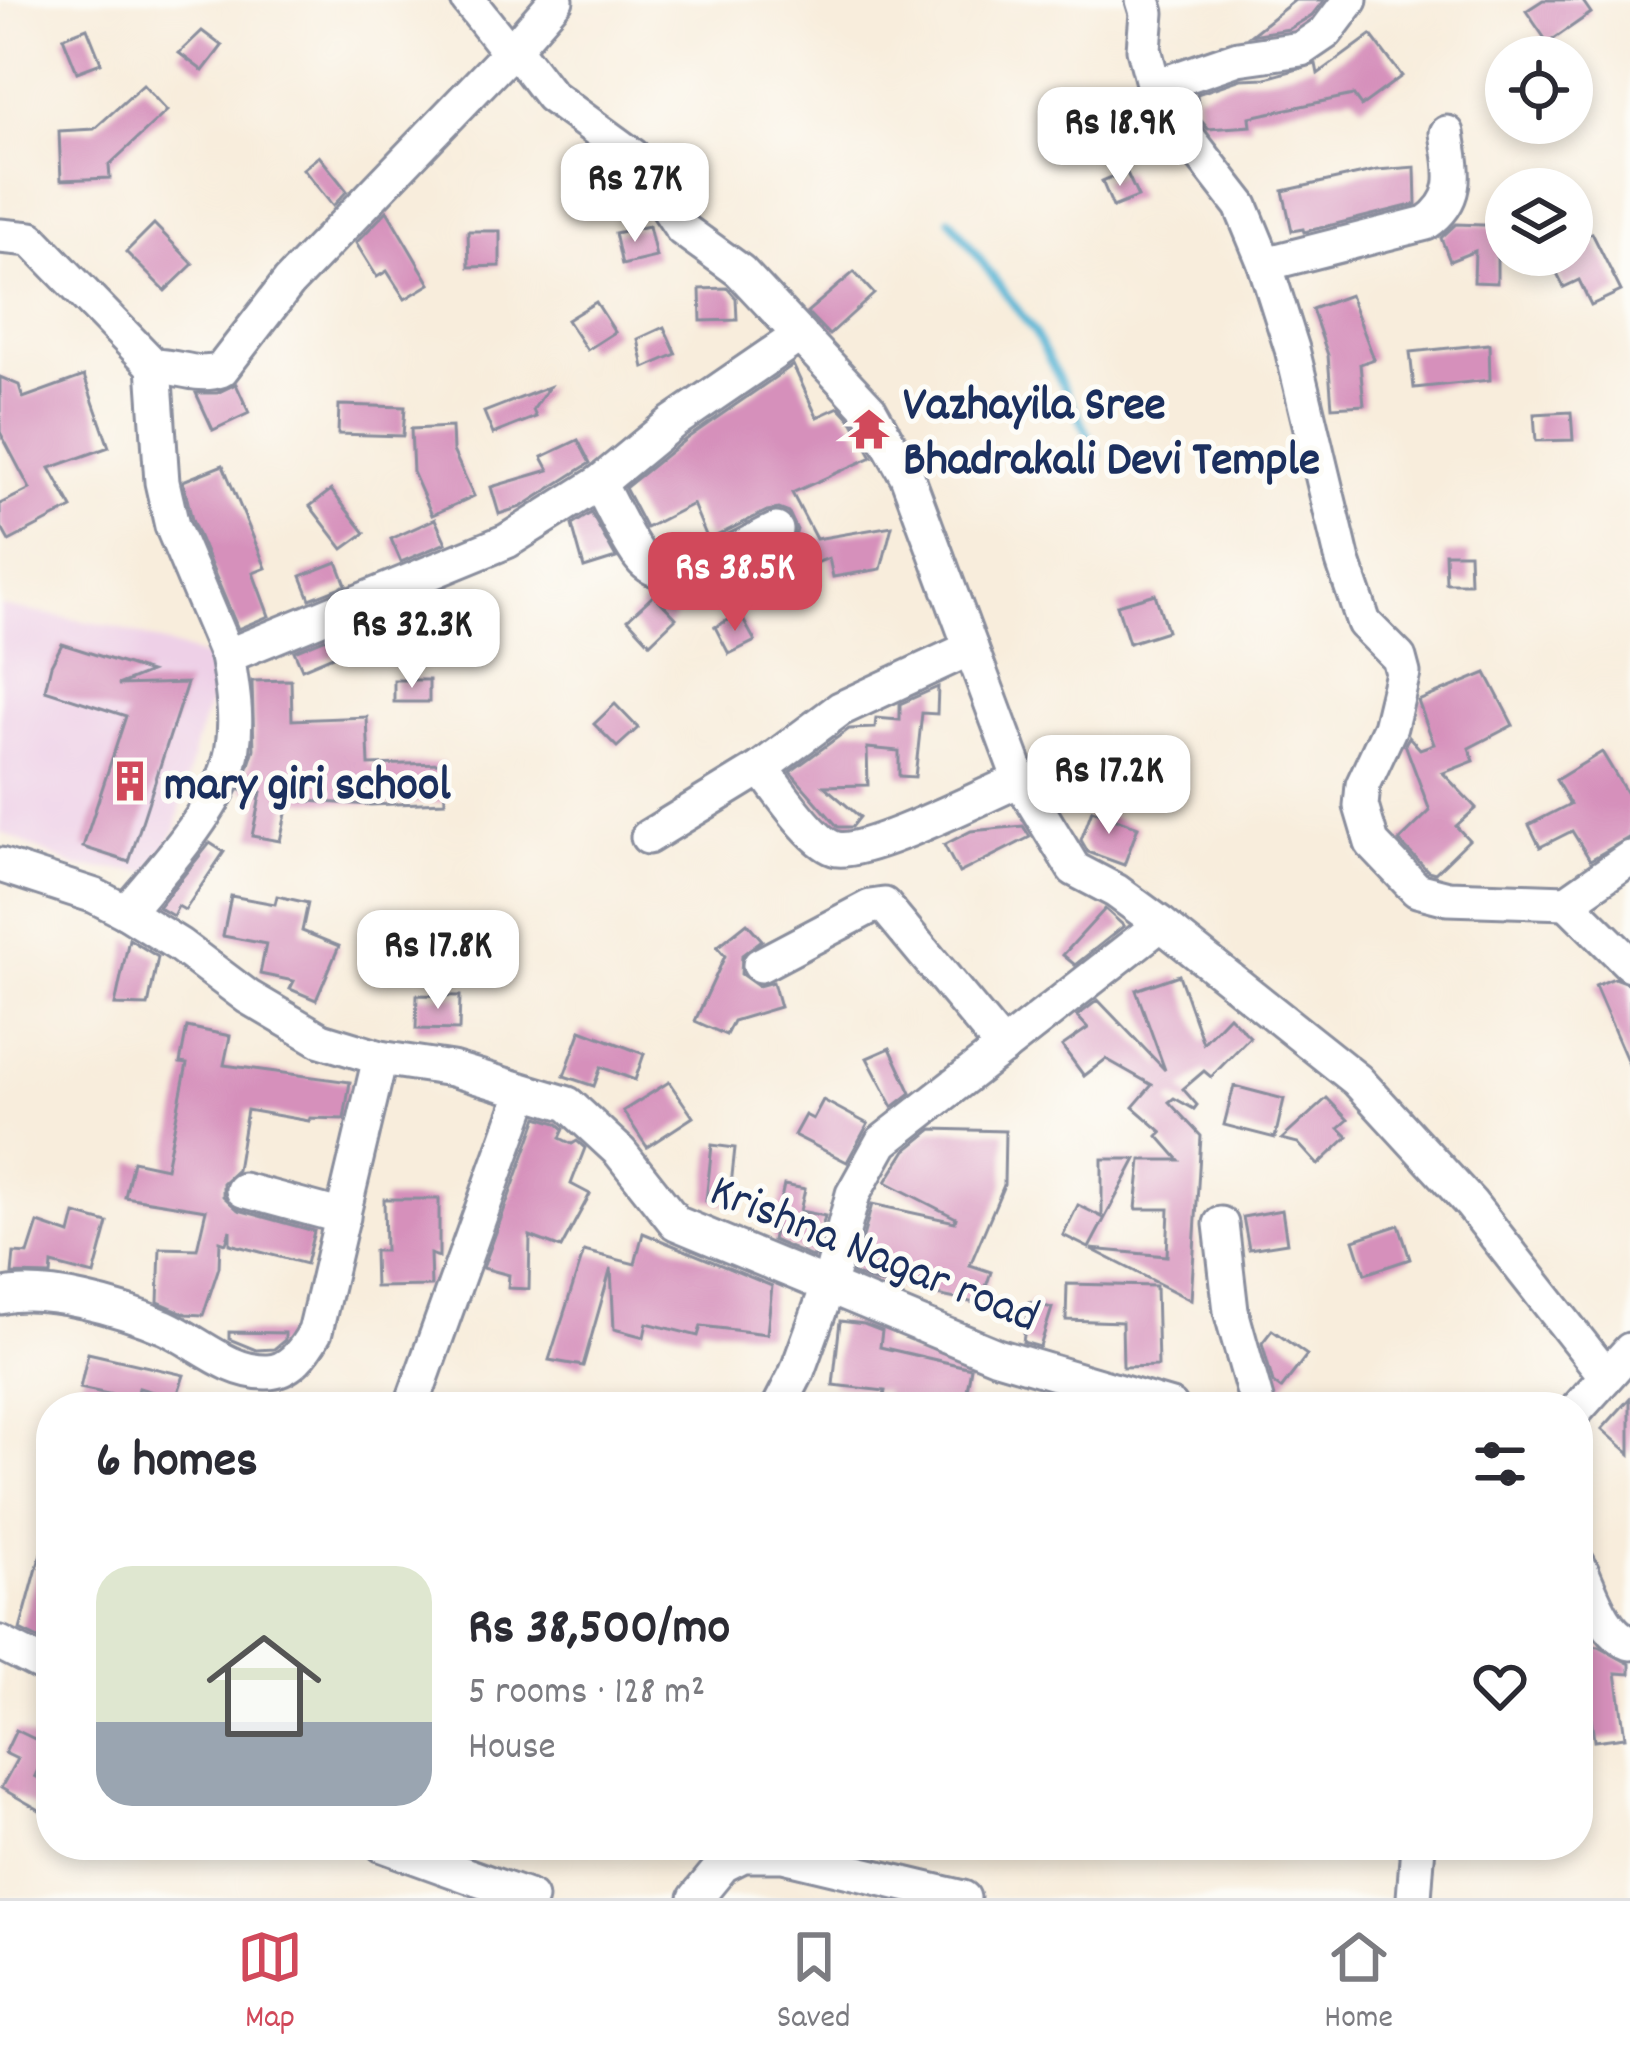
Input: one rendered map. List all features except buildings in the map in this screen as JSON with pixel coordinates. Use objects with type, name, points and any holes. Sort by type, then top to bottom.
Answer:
[{"type":"street","points":[[468,0],[551,96],[633,156],[682,230],[740,271],[870,410],[907,476],[1020,779],[1074,869],[1116,891],[1161,924],[1357,1080],[1623,1358],[1592,1392]]},
{"type":"street","points":[[154,366],[179,366],[196,374],[220,370],[290,282],[556,0]]},
{"type":"street","points":[[1143,0],[1147,13],[1144,49],[1154,87],[1241,206],[1265,264],[1301,383],[1364,622],[1399,658],[1402,673],[1390,727],[1364,785],[1361,806],[1372,843],[1417,890],[1448,898],[1567,902],[1630,859]]},
{"type":"street","points":[[1154,87],[1238,58],[1301,49],[1326,32],[1350,0]]},
{"type":"street","points":[[1265,264],[1426,223],[1437,216],[1452,199],[1454,176],[1447,133]]},
{"type":"street","points":[[0,236],[31,239],[154,366],[163,482],[172,526],[227,656],[235,702],[225,776],[170,859],[126,912]]},
{"type":"street","points":[[227,656],[507,541],[599,483],[704,399],[800,335]]},
{"type":"street","points":[[599,483],[642,561],[662,572],[684,573],[776,530]]},
{"type":"street","points":[[649,837],[760,768],[840,709],[971,648]]},
{"type":"street","points":[[760,768],[815,837],[837,849],[875,842],[1020,779]]},
{"type":"street","name":"Krishna Nagar road","points":[[0,865],[94,896],[126,912],[321,1040],[380,1058],[452,1069],[568,1104],[587,1118],[676,1223],[997,1356],[1120,1392]]},
{"type":"street","points":[[1567,902],[1630,964]]},
{"type":"street","points":[[760,965],[884,905],[1003,1048]]},
{"type":"street","points":[[787,1392],[830,1285],[853,1195],[883,1142],[1161,924]]},
{"type":"street","points":[[0,1297],[26,1291],[85,1303],[164,1327],[238,1368],[272,1373],[302,1355],[316,1332],[380,1058]]},
{"type":"street","points":[[416,1392],[524,1093]]},
{"type":"street","points":[[243,1190],[343,1217]]},
{"type":"street","points":[[1221,1224],[1231,1311],[1254,1392]]},
{"type":"street","points":[[1593,1594],[1609,1626],[1630,1643]]},
{"type":"street","points":[[0,1643],[36,1662]]},
{"type":"street","points":[[424,1860],[530,1898]]},
{"type":"street","points":[[696,1898],[732,1860]]},
{"type":"street","points":[[804,1860],[963,1898]]},
{"type":"street","points":[[1414,1898],[1417,1860]]},
{"type":"shaded area","points":[[0,606],[116,627],[223,663],[196,743],[175,831],[151,872],[77,867],[0,832]]},
{"type":"waterway","points":[[950,219],[1035,333],[1099,455]]},
{"type":"place","name":"Vazhayila Sree Bhadrakali Devi Temple","points":[[869,429]]},
{"type":"place","name":"mary giri school","points":[[130,781]]}]
